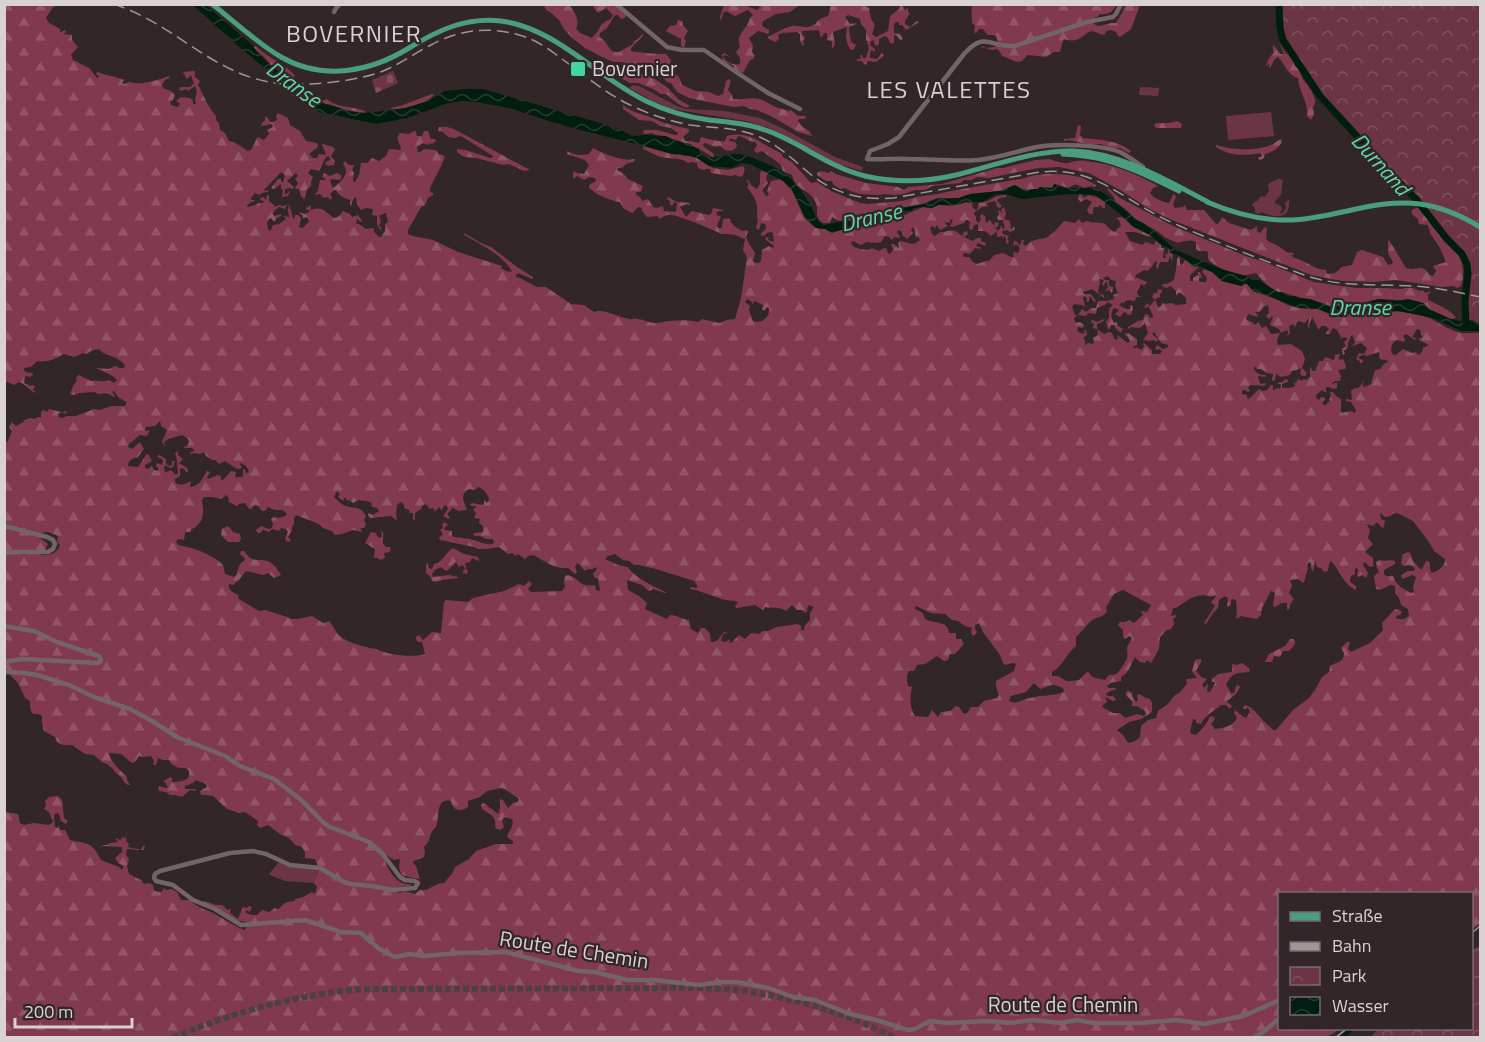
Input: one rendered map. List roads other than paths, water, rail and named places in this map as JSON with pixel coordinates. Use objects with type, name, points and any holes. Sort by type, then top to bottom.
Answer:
[{"type":"main road","points":[[212,4],[265,46],[282,57],[308,68],[332,72],[357,70],[381,63],[435,33],[456,25],[487,20],[516,24],[553,40],[625,89],[656,106],[692,117],[761,129],[784,138],[842,169],[876,178],[896,181],[934,179],[1017,158],[1070,151],[1106,156],[1130,164],[1208,202]]},
{"type":"main road","points":[[1052,153],[1113,162],[1191,196],[1244,215],[1279,220],[1308,218],[1410,203],[1454,213],[1480,227]]},
{"type":"street","points":[[334,12],[340,4]]},
{"type":"street","points":[[616,4],[667,47],[707,51],[768,93],[800,109]]},
{"type":"street","points":[[1120,4],[1113,17],[1087,22],[1015,46],[988,41],[975,44],[964,54],[899,137],[869,152],[870,159],[969,161],[996,158],[1039,147],[1062,145],[1117,151],[1147,171]]},
{"type":"street","points":[[1127,156],[1130,164]]},
{"type":"street","points":[[4,526],[47,537],[53,540],[55,546],[48,552],[4,553]]},
{"type":"street","points":[[4,626],[36,632],[57,642],[97,655],[101,660],[97,663],[31,659],[4,662]]},
{"type":"street","name":"Route de Chemin","points":[[4,672],[40,676],[128,708],[177,737],[225,756],[238,765],[271,777],[297,796],[324,823],[369,842],[382,853],[401,878],[417,882],[417,887],[414,888],[392,890],[372,885],[349,884],[322,868],[287,864],[266,854],[253,851],[230,853],[156,873],[154,877],[157,882],[173,885],[193,900],[215,909],[241,925],[305,920],[341,932],[361,933],[378,948],[396,957],[410,954],[424,956],[505,952],[579,971],[595,972],[627,980],[654,980],[699,985],[736,982],[771,988],[793,997],[815,1000],[850,1014],[908,1030],[915,1029],[929,1021],[1011,1023],[1034,1020],[1061,1023],[1077,1020],[1095,1023],[1154,1023],[1176,1020],[1207,1023],[1248,1014],[1278,1001]]},
{"type":"street","points":[[1253,1038],[1278,1020]]},
{"type":"water","name":"Dranse","points":[[193,5],[206,5],[251,44],[266,61],[309,96],[348,111],[364,113],[405,108],[425,102],[445,91],[483,89],[607,125],[632,136],[666,136],[690,144],[699,149],[700,154],[704,156],[713,158],[737,154],[760,160],[778,169],[795,183],[804,194],[817,219],[824,225],[875,219],[901,208],[926,204],[936,199],[959,198],[970,194],[1000,191],[1015,185],[1026,190],[1040,187],[1052,188],[1054,184],[1065,188],[1092,188],[1111,198],[1176,250],[1221,269],[1252,280],[1259,280],[1277,292],[1330,306],[1355,305],[1379,299],[1398,301],[1408,299],[1423,303],[1431,310],[1451,319],[1473,320],[1480,324],[1480,331],[1461,331],[1433,318],[1398,311],[1369,310],[1342,317],[1318,309],[1299,308],[1253,291],[1247,284],[1242,286],[1222,281],[1212,272],[1199,266],[1192,266],[1177,255],[1170,253],[1169,248],[1132,226],[1096,195],[1068,194],[1022,199],[997,194],[982,202],[914,208],[881,222],[831,232],[816,228],[806,219],[792,190],[783,181],[750,164],[741,163],[732,168],[709,166],[690,156],[672,154],[561,125],[509,108],[477,102],[448,103],[407,118],[376,124],[328,115],[312,108]]},
{"type":"waterway","name":"Durnand","points":[[1279,4],[1283,40],[1320,96],[1381,165],[1415,198],[1447,239],[1462,254],[1467,264],[1468,274],[1465,301],[1466,327]]},
{"type":"waterway","points":[[1341,1038],[1351,1030]]},
{"type":"tunnel","points":[[173,1038],[256,1008],[348,990],[699,988],[744,991],[806,1004],[843,1015],[895,1038]]},
{"type":"railway","points":[[113,4],[136,13],[198,51],[240,73],[263,81],[289,84],[324,83],[362,77],[389,68],[452,36],[485,30],[508,32],[542,45],[626,103],[665,119],[690,125],[741,131],[765,139],[818,180],[859,197],[893,198],[1034,173],[1055,171],[1074,174],[1107,186],[1173,223],[1241,252],[1310,277],[1348,284],[1429,287],[1480,297]]},
{"type":"railway","points":[[1473,932],[1480,926]]},
{"type":"railway","points":[[1335,1038],[1345,1030]]},
{"type":"place","name":"Bovernier","points":[[578,69]]},
{"type":"district","name":"BOVERNIER","points":[[354,34]]},
{"type":"district","name":"LES VALETTES","points":[[949,90]]}]
